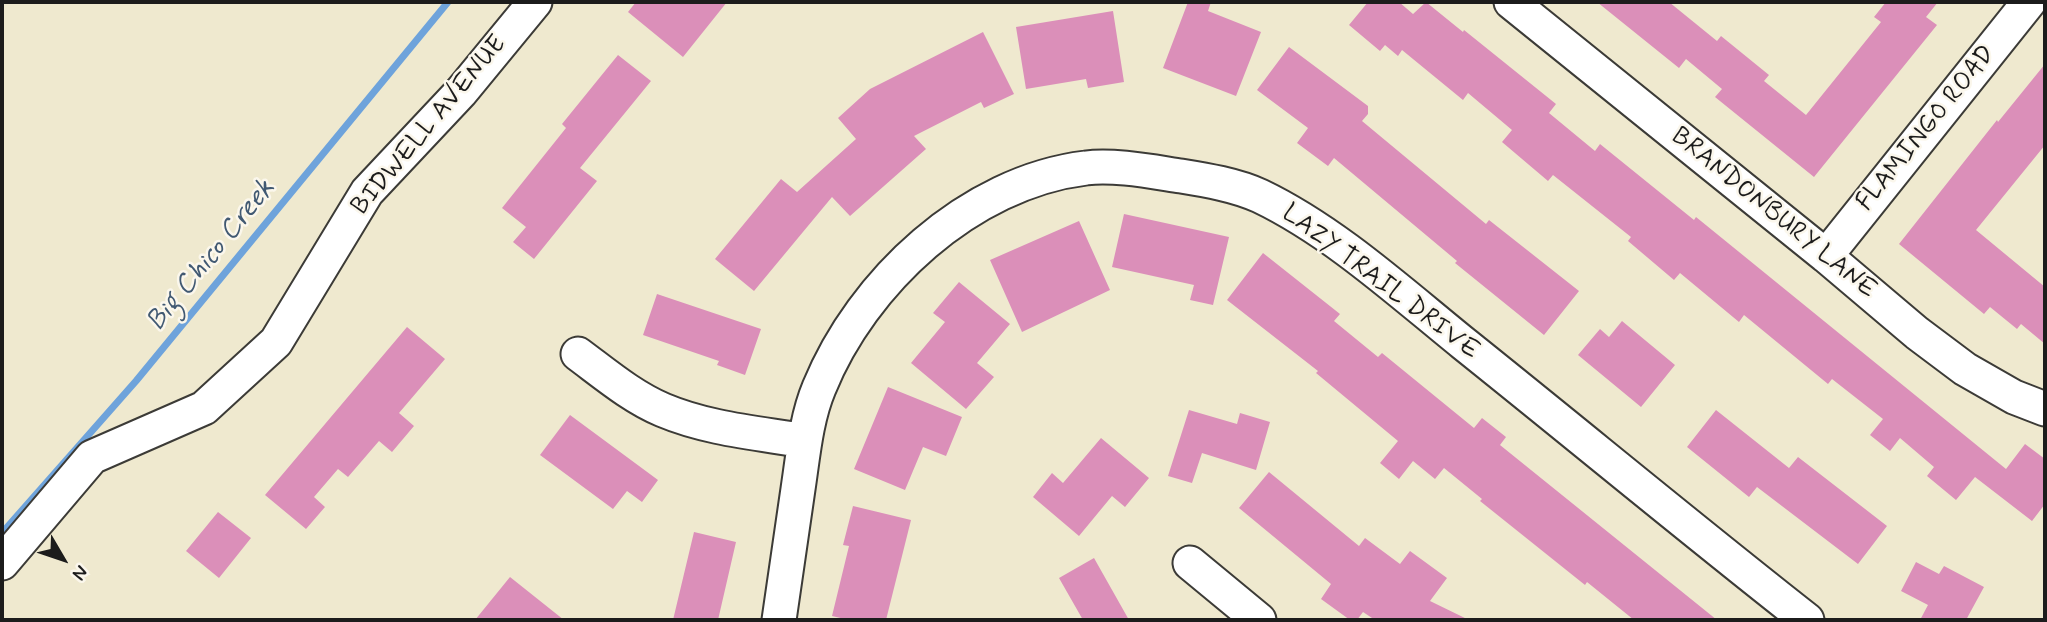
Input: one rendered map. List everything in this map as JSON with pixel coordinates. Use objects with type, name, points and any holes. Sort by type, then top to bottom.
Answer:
[{"type":"street","name":"BIDWELL AVENUE","points":[[2,563],[92,457],[204,408],[276,342],[367,192],[461,92],[536,2]]},
{"type":"street","name":"BRANDONBURY LANE","points":[[1511,2],[1965,369],[2014,397],[2045,409]]},
{"type":"street","name":"FLAMINGO ROAD","points":[[1826,256],[2029,2]]},
{"type":"street","name":"LAZY TRAIL DRIVE","points":[[779,620],[805,441],[818,390],[845,334],[880,287],[920,247],[972,209],[1030,181],[1087,167],[1148,171],[1202,180],[1257,195],[1303,221],[1352,255],[1807,620]]},
{"type":"street","points":[[578,354],[661,410],[698,423],[805,441]]},
{"type":"street","points":[[1190,563],[1259,620]]},
{"type":"building","points":[[636,2],[727,2],[683,57],[628,12]]},
{"type":"building","points":[[1188,2],[1211,2],[1208,11],[1261,32],[1236,96],[1163,68]]},
{"type":"building","points":[[1368,2],[1399,2],[1413,14],[1426,2],[1556,104],[1549,113],[1595,151],[1600,144],[1694,220],[1696,217],[2006,469],[2025,444],[2045,459],[2045,504],[2032,521],[1975,477],[1956,500],[1927,476],[1934,467],[1900,438],[1890,451],[1870,435],[1883,419],[1832,379],[1828,384],[1744,315],[1739,322],[1680,273],[1674,280],[1628,241],[1631,237],[1553,175],[1548,181],[1502,142],[1512,130],[1468,93],[1463,100],[1402,50],[1398,56],[1385,45],[1380,51],[1349,25]]},
{"type":"building","points":[[1597,2],[1669,2],[1717,41],[1721,36],[1769,75],[1764,81],[1806,115],[1881,22],[1874,17],[1886,2],[1938,2],[1926,17],[1937,25],[1814,177],[1715,97],[1722,89],[1686,59],[1679,68]]},
{"type":"building","points":[[1113,11],[1124,82],[1088,88],[1086,79],[1026,89],[1016,27]]},
{"type":"building","points":[[983,32],[1014,94],[984,108],[981,102],[914,136],[926,149],[850,216],[832,197],[754,291],[715,259],[781,179],[797,192],[856,139],[838,118],[870,89]]},
{"type":"building","points":[[1289,47],[1368,106],[1368,114],[1362,121],[1486,224],[1489,220],[1579,291],[1544,335],[1455,263],[1457,261],[1334,158],[1328,166],[1297,143],[1308,128],[1257,90]]},
{"type":"building","points":[[618,55],[651,81],[580,168],[597,181],[534,259],[513,242],[526,227],[502,208],[566,128],[562,124]]},
{"type":"building","points":[[2045,64],[2045,145],[1976,230],[2045,287],[2045,344],[2021,324],[2017,329],[1990,307],[1984,314],[1899,244]]},
{"type":"building","points":[[1124,214],[1229,237],[1213,305],[1190,300],[1194,285],[1112,267]]},
{"type":"building","points":[[1079,221],[1110,290],[1022,332],[990,260]]},
{"type":"building","points":[[1263,253],[1340,314],[1334,321],[1378,357],[1382,353],[1474,428],[1482,418],[1506,437],[1500,445],[1717,620],[1634,620],[1587,582],[1585,585],[1480,501],[1482,499],[1444,468],[1435,479],[1413,461],[1399,479],[1380,463],[1398,441],[1316,373],[1318,371],[1227,300]]},
{"type":"building","points":[[959,282],[1010,324],[977,363],[994,377],[966,409],[911,363],[945,322],[933,313]]},
{"type":"building","points":[[657,294],[761,329],[745,375],[717,365],[719,361],[643,335]]},
{"type":"building","points":[[1622,321],[1675,365],[1641,407],[1578,355],[1600,329],[1609,337]]},
{"type":"building","points":[[407,327],[445,359],[399,413],[414,426],[392,452],[379,441],[348,477],[338,469],[314,497],[325,507],[306,529],[265,495]]},
{"type":"building","points":[[888,387],[962,417],[946,456],[923,447],[905,490],[854,469]]},
{"type":"building","points":[[1189,410],[1237,424],[1240,413],[1270,422],[1256,470],[1202,453],[1192,483],[1168,476]]},
{"type":"building","points":[[1716,410],[1789,468],[1798,457],[1887,526],[1858,564],[1757,487],[1749,497],[1687,447]]},
{"type":"building","points":[[570,415],[658,480],[642,502],[627,491],[613,509],[540,455]]},
{"type":"building","points":[[1101,438],[1149,478],[1125,507],[1112,496],[1079,536],[1033,497],[1052,473],[1063,483]]},
{"type":"building","points":[[1269,472],[1359,546],[1365,538],[1400,564],[1410,551],[1447,578],[1430,601],[1469,620],[1375,620],[1363,612],[1357,620],[1350,620],[1321,599],[1331,584],[1239,508]]},
{"type":"building","points":[[853,506],[911,520],[886,620],[849,620],[832,616],[849,546],[843,545]]},
{"type":"building","points":[[218,512],[251,538],[219,578],[186,551]]},
{"type":"building","points":[[694,532],[736,542],[718,620],[673,620]]},
{"type":"building","points":[[1094,558],[1129,620],[1083,620],[1059,578]]},
{"type":"building","points":[[1916,562],[1939,574],[1944,566],[1984,587],[1966,620],[1920,620],[1928,605],[1901,591]]},
{"type":"building","points":[[510,577],[564,620],[475,620]]},
{"type":"waterway","name":"Big Chico Creek","points":[[2,533],[136,381],[448,2]]}]
